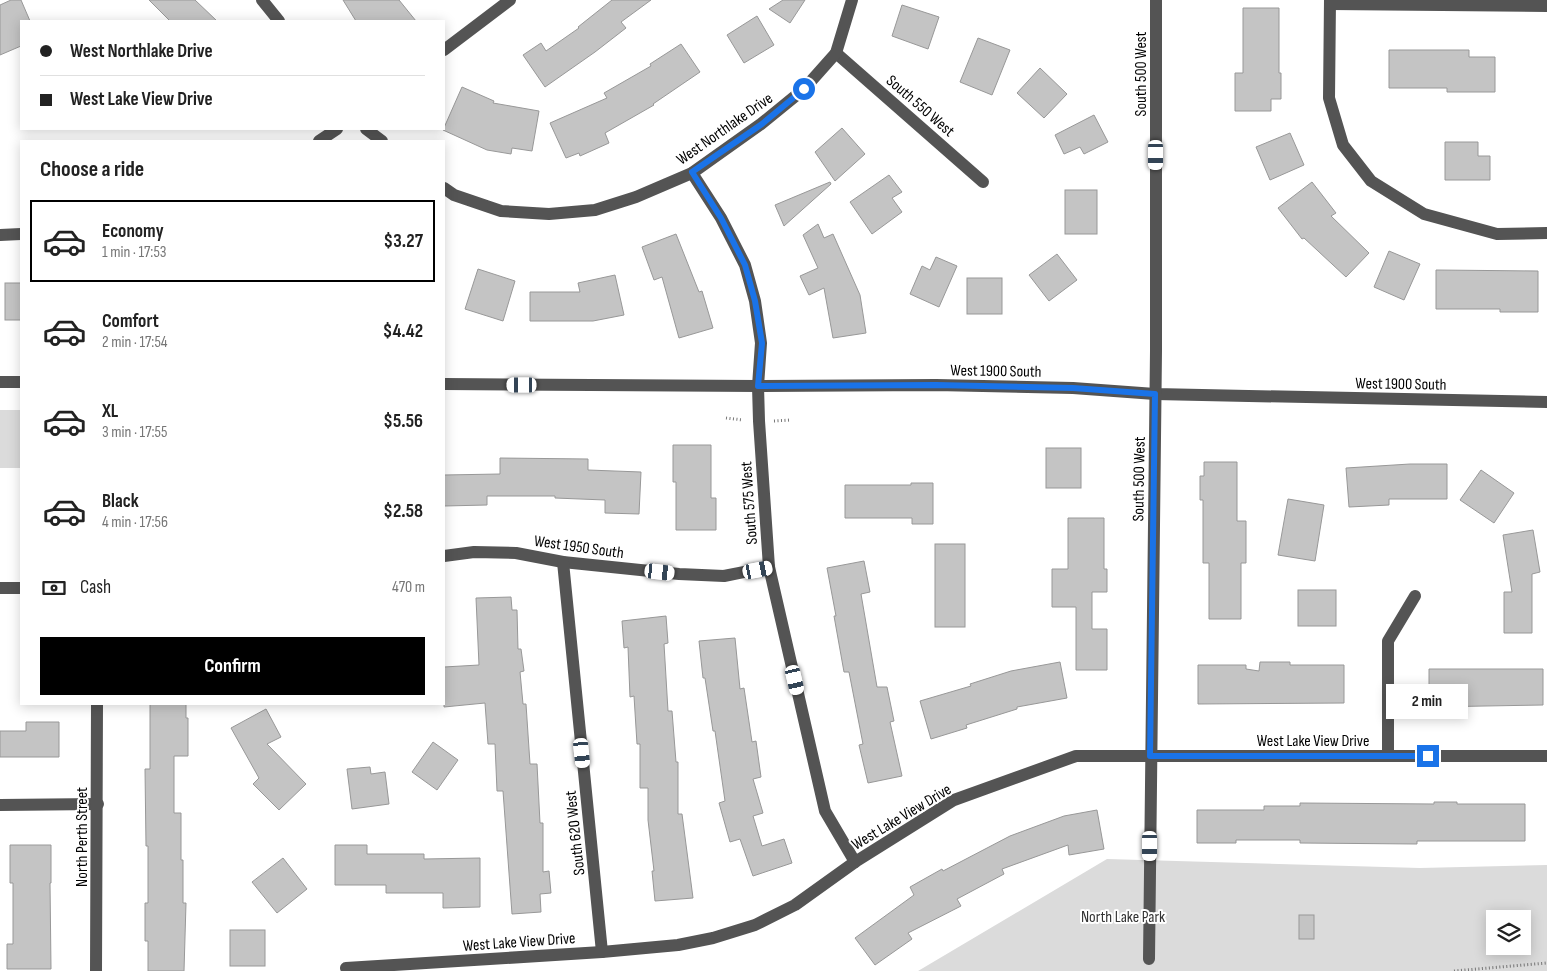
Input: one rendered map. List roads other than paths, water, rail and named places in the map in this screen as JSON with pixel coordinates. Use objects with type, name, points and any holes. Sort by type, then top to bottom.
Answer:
[{"type":"street","points":[[262,0],[279,20]]},
{"type":"street","points":[[445,49],[510,0]]},
{"type":"street","name":"West Northlake Drive","points":[[445,189],[454,195],[502,211],[549,214],[595,210],[636,197],[692,172],[762,124],[804,89],[836,53],[852,0]]},
{"type":"street","name":"South 500 West","points":[[1149,959],[1155,394],[1156,0]]},
{"type":"street","points":[[1547,6],[1330,2],[1329,98],[1343,145],[1371,181],[1424,214],[1496,234],[1547,233]]},
{"type":"street","name":"South 550 West","points":[[836,53],[984,182]]},
{"type":"street","points":[[320,140],[336,130]]},
{"type":"street","points":[[367,130],[381,140]]},
{"type":"street","name":"South 575 West","points":[[692,172],[721,218],[745,265],[755,301],[762,343],[758,386],[759,421],[769,567],[825,811],[855,862]]},
{"type":"street","points":[[0,235],[20,234]]},
{"type":"street","points":[[0,382],[20,382]]},
{"type":"street","name":"West 1900 South","points":[[445,384],[936,385],[1073,388],[1155,394],[1547,402]]},
{"type":"street","name":"West 1950 South","points":[[445,556],[474,552],[516,553],[563,562],[679,574],[724,576],[769,567]]},
{"type":"street","name":"South 620 West","points":[[563,562],[602,952]]},
{"type":"street","points":[[0,588],[20,588]]},
{"type":"street","points":[[1388,756],[1388,641],[1415,596]]},
{"type":"street","name":"North Perth Street","points":[[96,971],[97,705]]},
{"type":"street","name":"West Lake View Drive","points":[[346,968],[602,952],[678,945],[714,938],[755,925],[795,905],[855,862],[954,800],[1076,756],[1547,756]]},
{"type":"street","points":[[0,805],[98,804]]},
{"type":"park label","name":"North Lake Park","points":[[1123,916]]}]
